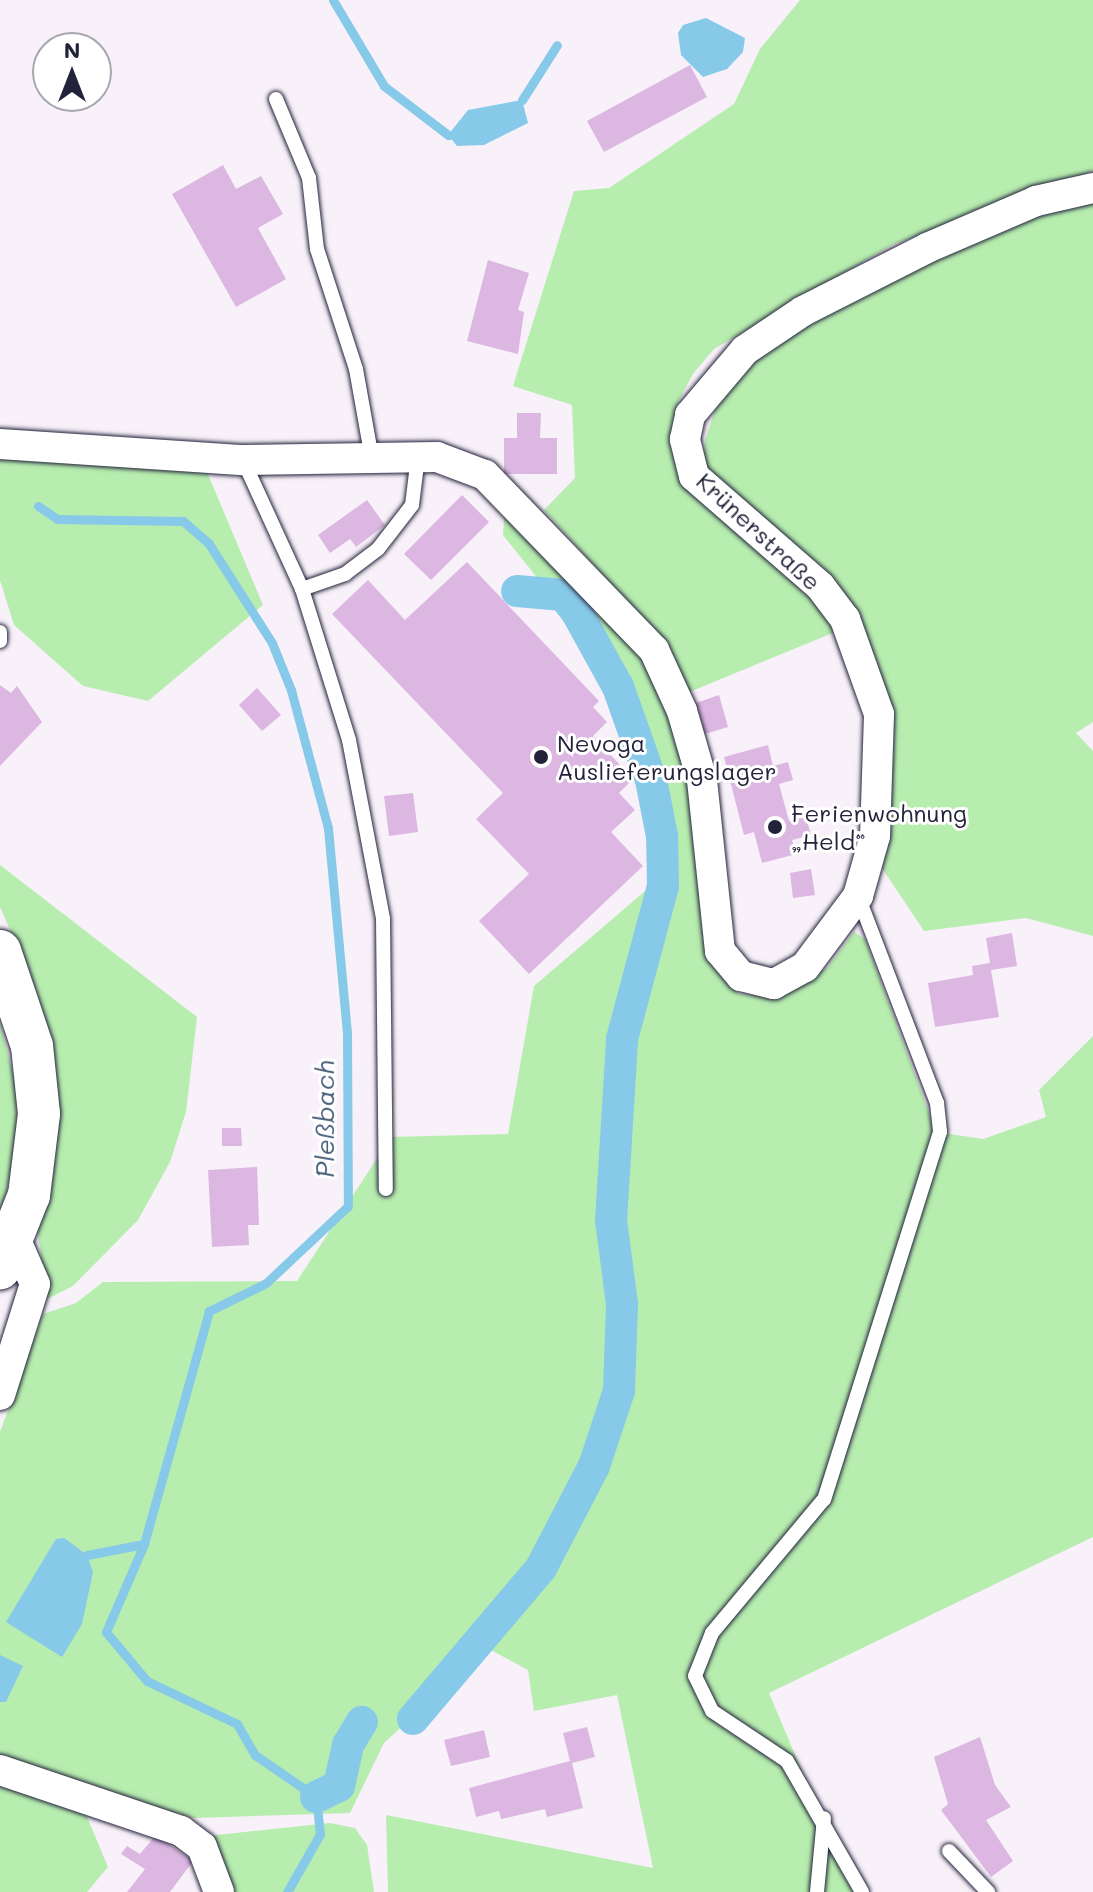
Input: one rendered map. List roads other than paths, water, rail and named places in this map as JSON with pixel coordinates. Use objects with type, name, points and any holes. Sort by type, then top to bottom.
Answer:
[{"type":"main road","points":[[0,951],[32,1046],[39,1114],[29,1195],[7,1252]]},
{"type":"street","name":"Krünerstraße","points":[[0,444],[243,460],[418,457],[462,463],[485,475],[654,650],[682,711],[702,780],[720,951],[741,976],[774,984],[805,967],[858,896],[875,836],[882,772],[879,714],[845,619],[797,559],[694,476],[685,439],[690,415],[745,350],[803,311],[940,242],[1036,201],[1093,188]]},
{"type":"street","points":[[0,1395],[35,1284],[7,1252]]},
{"type":"street","points":[[0,1770],[181,1831],[202,1847],[219,1892]]},
{"type":"lane","points":[[276,99],[309,178],[317,249],[356,369],[372,459]]},
{"type":"lane","points":[[302,589],[345,574],[378,549],[412,505],[418,457]]},
{"type":"lane","points":[[243,460],[302,589],[349,740],[383,919],[386,1189]]},
{"type":"lane","points":[[0,632],[0,641]]},
{"type":"lane","points":[[858,896],[937,1103],[940,1132],[824,1499],[712,1633],[695,1676],[712,1711],[787,1761],[824,1818],[862,1892]]},
{"type":"lane","points":[[817,1892],[824,1818]]},
{"type":"lane","points":[[949,1851],[988,1892]]},
{"type":"water","points":[[706,18],[745,38],[743,52],[727,69],[703,77],[681,55],[678,33],[683,25]]},
{"type":"water","points":[[522,100],[528,123],[484,145],[457,146],[448,135],[468,110]]},
{"type":"water","points":[[64,1538],[87,1555],[93,1572],[82,1624],[62,1657],[6,1622],[56,1539]]},
{"type":"water","points":[[0,1655],[23,1666],[6,1702],[0,1702]]},
{"type":"waterway","points":[[333,0],[384,86],[448,135]]},
{"type":"waterway","points":[[522,100],[557,45]]},
{"type":"waterway","name":"Pleßbach","points":[[38,506],[57,519],[183,521],[209,544],[272,643],[291,690],[328,828],[347,1033],[348,1206],[266,1283],[209,1311],[144,1544],[106,1632],[147,1681],[237,1724],[255,1755],[316,1797],[320,1834],[287,1892]]},
{"type":"waterway","points":[[413,1719],[541,1568],[594,1466],[619,1391],[622,1304],[611,1221],[622,1039],[663,886],[662,836],[651,780],[618,687],[576,611],[563,595],[517,591]]},
{"type":"waterway","points":[[87,1555],[144,1544]]},
{"type":"waterway","points":[[316,1797],[339,1786],[348,1745],[362,1722]]},
{"type":"place","name":"Nevoga Auslieferungslager","points":[[541,757]]},
{"type":"place","name":"Ferienwohnung „Held“","points":[[775,827]]}]
